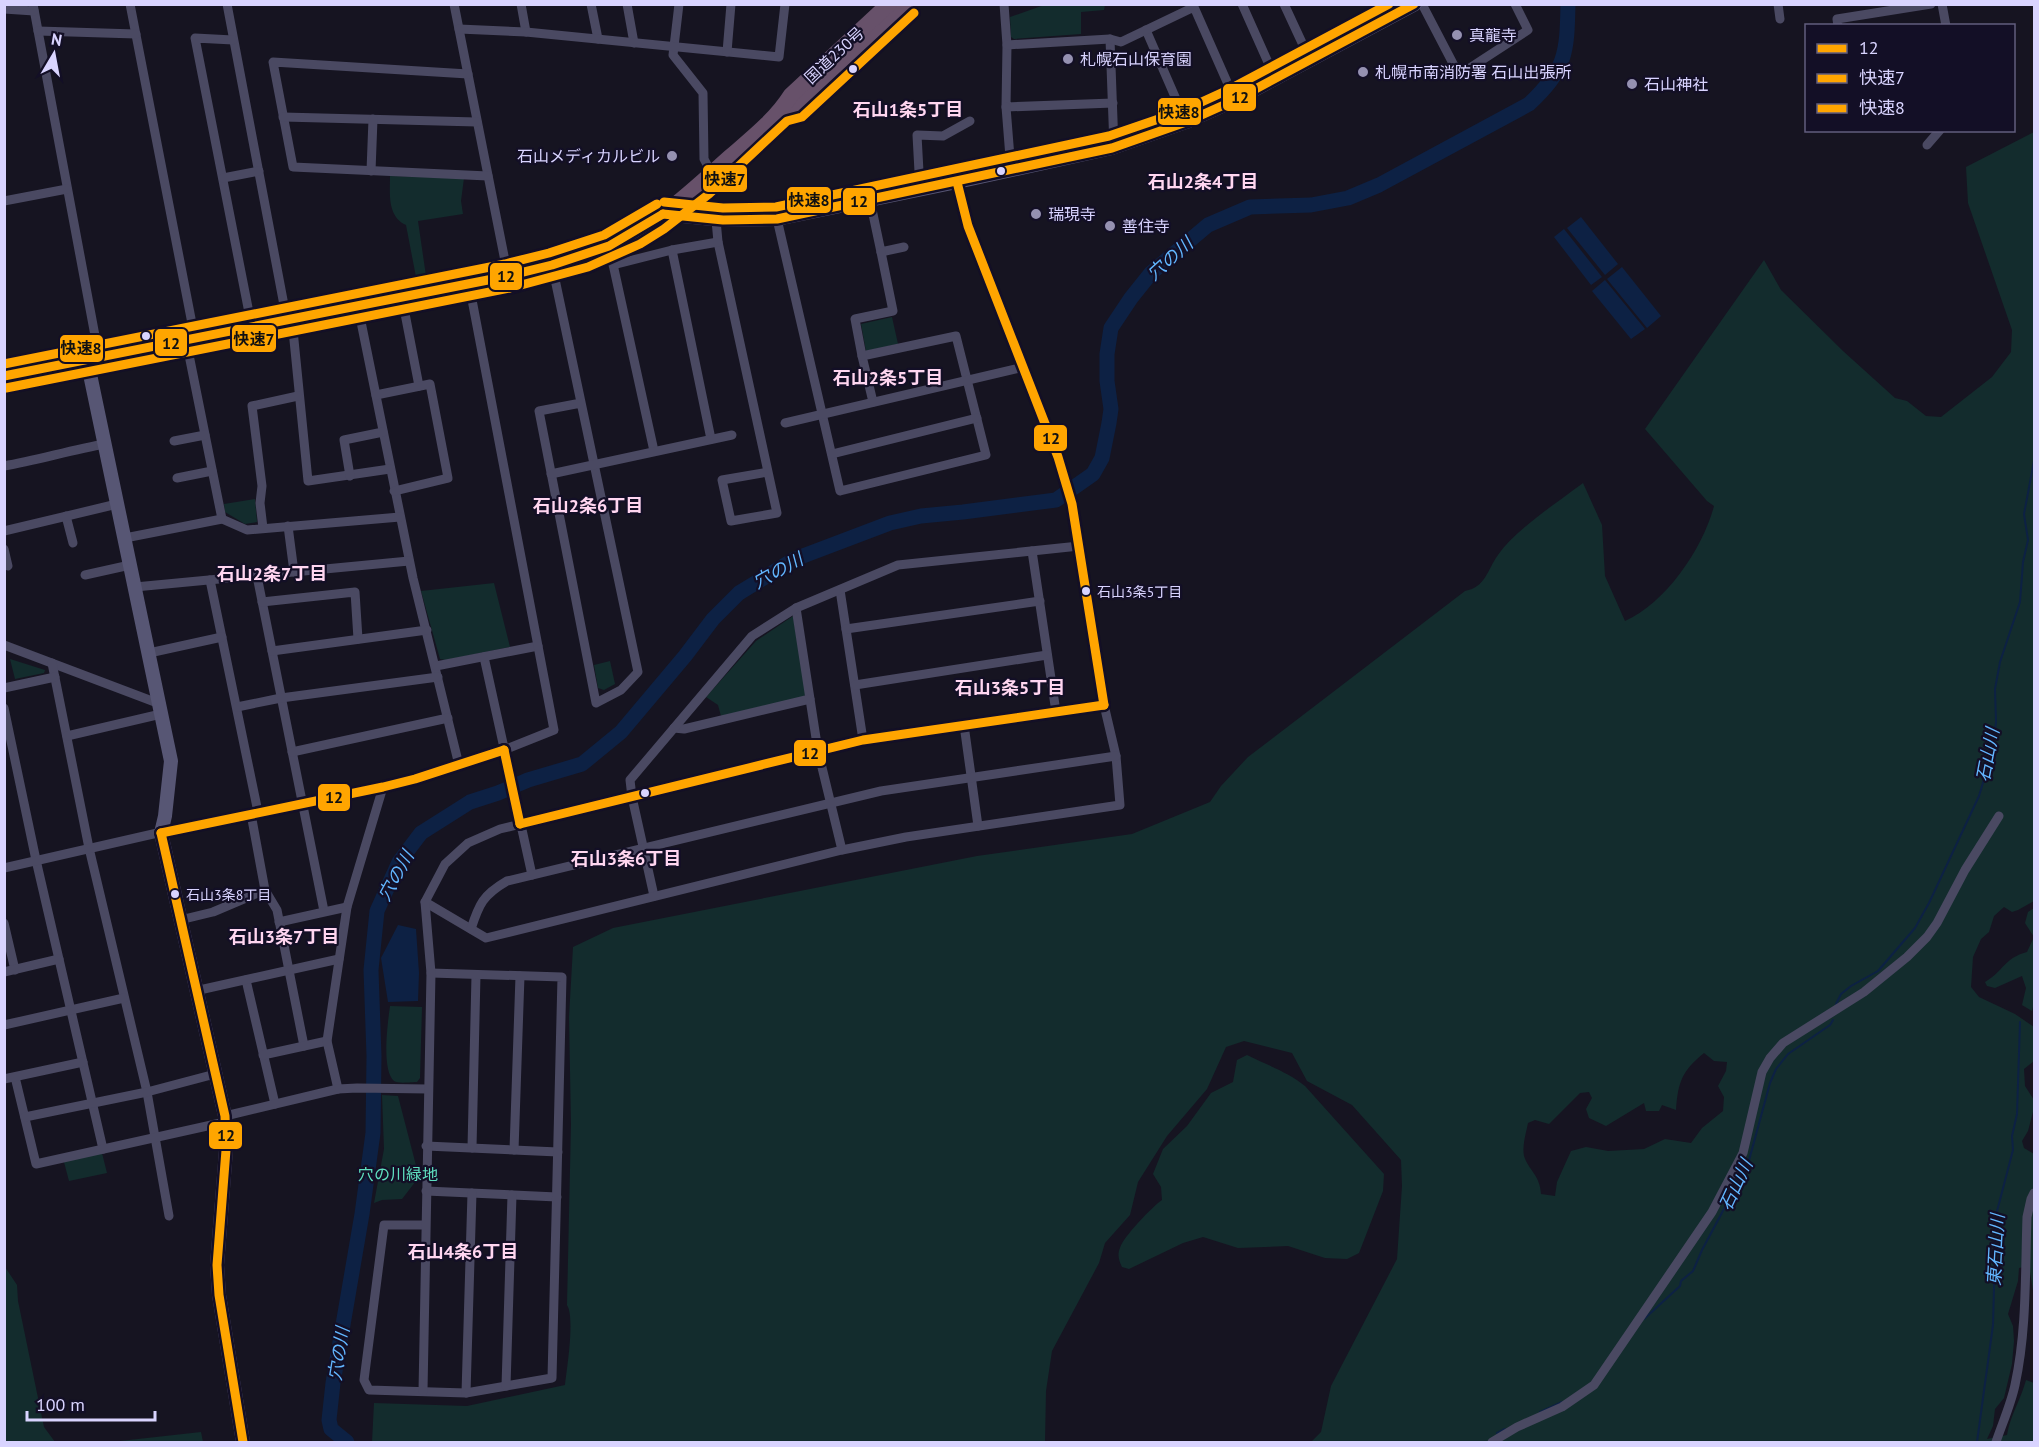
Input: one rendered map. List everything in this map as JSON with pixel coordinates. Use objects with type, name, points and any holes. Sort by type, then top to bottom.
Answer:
[{"type":"highway","name":"国道230号","points":[[4,376],[508,276],[552,265],[609,246],[663,214],[712,174],[782,109],[791,95],[890,4]]},
{"type":"highway","name":"国道230号","points":[[782,109],[794,108],[906,4]]},
{"type":"street","points":[[130,4],[191,339],[205,435],[222,519]]},
{"type":"street","points":[[227,4],[290,321],[308,481],[390,469]]},
{"type":"street","points":[[454,4],[508,276]]},
{"type":"street","points":[[520,4],[526,32]]},
{"type":"street","points":[[591,4],[598,39]]},
{"type":"street","points":[[627,4],[634,42]]},
{"type":"street","points":[[679,4],[674,55],[703,93],[704,159],[712,174]]},
{"type":"street","points":[[727,52],[731,4]]},
{"type":"street","points":[[459,29],[526,32],[779,57],[785,4]]},
{"type":"street","points":[[1004,4],[1007,45],[1006,107],[1011,170]]},
{"type":"street","points":[[1242,4],[1275,78]]},
{"type":"street","points":[[1284,4],[1310,60]]},
{"type":"street","points":[[663,214],[716,220],[777,219],[1114,147],[1186,122],[1235,100],[1415,4]]},
{"type":"street","points":[[1422,4],[1459,75],[1528,30],[1515,4]]},
{"type":"street","points":[[1778,4],[1780,19]]},
{"type":"street","points":[[1838,24],[1837,19],[1931,4]]},
{"type":"street","points":[[1942,4],[1946,24]]},
{"type":"street","points":[[1007,45],[1110,39],[1121,42],[1194,7],[1235,100]]},
{"type":"street","points":[[4,9],[34,8],[67,189],[105,444],[171,761],[165,816],[160,833],[225,1119],[226,1150],[217,1265],[219,1296],[243,1443]]},
{"type":"street","points":[[1146,30],[1186,122]]},
{"type":"street","points":[[38,31],[136,34]]},
{"type":"street","points":[[233,40],[195,38],[252,328]]},
{"type":"street","points":[[1110,39],[1114,147]]},
{"type":"street","points":[[468,74],[273,62],[293,166],[488,176]]},
{"type":"street","points":[[1006,107],[1113,103]]},
{"type":"street","points":[[284,117],[477,122]]},
{"type":"street","points":[[371,171],[373,119]]},
{"type":"street","points":[[920,190],[917,135],[943,136],[970,121]]},
{"type":"street","points":[[1928,145],[1938,132]]},
{"type":"street","points":[[223,178],[259,171]]},
{"type":"street","points":[[425,902],[486,938],[842,850],[906,837],[1120,805],[1116,756],[1104,705],[1072,504],[1058,457],[968,226],[957,182]]},
{"type":"street","points":[[4,201],[67,189]]},
{"type":"street","points":[[870,200],[892,311],[855,319],[873,402]]},
{"type":"street","points":[[777,219],[840,491],[986,455],[956,336],[862,356]]},
{"type":"street","points":[[716,220],[718,242],[777,513],[731,521],[723,480],[768,472]]},
{"type":"street","points":[[613,265],[672,250],[718,242]]},
{"type":"street","points":[[609,246],[654,451]]},
{"type":"street","points":[[881,252],[904,247]]},
{"type":"street","points":[[672,250],[711,439]]},
{"type":"street","points":[[552,265],[638,672],[621,690],[596,704],[539,411],[581,403]]},
{"type":"street","points":[[4,868],[415,779],[504,750],[554,730],[469,284]]},
{"type":"street","points":[[402,298],[419,386]]},
{"type":"street","points":[[358,307],[394,491],[459,765]]},
{"type":"street","points":[[785,423],[1024,367]]},
{"type":"street","points":[[376,395],[430,384],[448,478],[394,491]]},
{"type":"street","points":[[263,528],[260,503],[262,486],[252,406],[298,396]]},
{"type":"street","points":[[832,454],[977,418]]},
{"type":"street","points":[[350,476],[344,440],[383,432]]},
{"type":"street","points":[[174,441],[205,435]]},
{"type":"street","points":[[551,474],[732,435]]},
{"type":"street","points":[[4,466],[105,444]]},
{"type":"street","points":[[177,478],[212,471]]},
{"type":"street","points":[[4,531],[117,504]]},
{"type":"street","points":[[66,516],[73,543]]},
{"type":"street","points":[[125,538],[222,519],[247,530],[400,517]]},
{"type":"street","points":[[288,526],[294,572]]},
{"type":"street","points":[[654,896],[630,780],[752,636],[796,608],[898,566],[1079,546]]},
{"type":"street","points":[[4,549],[8,566]]},
{"type":"street","points":[[1032,551],[1056,712]]},
{"type":"street","points":[[135,587],[410,561]]},
{"type":"street","points":[[85,575],[130,565]]},
{"type":"street","points":[[257,576],[324,911]]},
{"type":"street","points":[[210,580],[237,707],[265,890],[277,910],[304,1046]]},
{"type":"street","points":[[840,590],[863,740]]},
{"type":"street","points":[[262,602],[355,592],[358,639]]},
{"type":"street","points":[[846,629],[1040,602]]},
{"type":"street","points":[[796,608],[818,751],[842,850]]},
{"type":"street","points":[[272,651],[427,630]]},
{"type":"street","points":[[149,653],[222,637]]},
{"type":"street","points":[[4,645],[160,709]]},
{"type":"street","points":[[436,666],[538,646]]},
{"type":"street","points":[[855,685],[1047,655]]},
{"type":"street","points":[[484,657],[532,874]]},
{"type":"street","points":[[52,663],[89,848],[147,1092],[162,1187],[169,1216]]},
{"type":"street","points":[[237,707],[281,698],[438,676]]},
{"type":"street","points":[[4,688],[55,677]]},
{"type":"street","points":[[674,728],[684,729],[810,699]]},
{"type":"street","points":[[423,1391],[424,1225],[431,973],[425,902],[445,864],[468,843],[500,829],[863,740],[1104,705]]},
{"type":"street","points":[[4,708],[36,860],[103,1149]]},
{"type":"street","points":[[67,736],[160,709]]},
{"type":"street","points":[[292,752],[448,718]]},
{"type":"street","points":[[964,725],[978,826]]},
{"type":"street","points":[[471,929],[479,905],[488,894],[507,881],[532,874],[881,791],[1116,756]]},
{"type":"street","points":[[338,1089],[327,1041],[339,960],[347,907],[383,787]]},
{"type":"street","points":[[1492,1443],[1517,1427],[1562,1407],[1594,1385],[1712,1212],[1743,1153],[1762,1072],[1770,1058],[1783,1043],[1864,992],[1907,957],[1927,937],[1999,816]]},
{"type":"street","points":[[180,920],[213,912],[265,890]]},
{"type":"street","points":[[279,922],[347,907]]},
{"type":"street","points":[[4,923],[15,970]]},
{"type":"street","points":[[4,972],[59,959]]},
{"type":"street","points":[[195,991],[339,960]]},
{"type":"street","points":[[424,1225],[384,1225],[364,1380],[369,1390],[466,1393],[552,1378],[562,977],[431,973]]},
{"type":"street","points":[[472,1148],[476,975]]},
{"type":"street","points":[[514,1150],[520,976]]},
{"type":"street","points":[[246,980],[275,1104]]},
{"type":"street","points":[[4,1025],[124,998]]},
{"type":"street","points":[[263,1055],[327,1041]]},
{"type":"street","points":[[4,1079],[83,1062]]},
{"type":"street","points":[[25,1118],[147,1092],[215,1074]]},
{"type":"street","points":[[15,1077],[36,1164],[156,1138],[275,1104],[338,1089],[428,1089]]},
{"type":"street","points":[[426,1146],[558,1152]]},
{"type":"street","points":[[426,1191],[556,1197]]},
{"type":"street","points":[[466,1393],[472,1193]]},
{"type":"street","points":[[1996,1443],[2015,1387],[2020,1355],[2023,1332],[2027,1217],[2034,1193]]},
{"type":"street","points":[[506,1386],[512,1195]]},
{"type":"green space","points":[[1047,4],[1105,5],[1104,10],[1081,12],[1081,34],[1014,39],[1011,37],[1010,17]]},
{"type":"green space","points":[[2034,132],[2034,901],[2012,912],[2004,907],[1994,916],[1989,932],[1981,939],[1973,957],[1971,987],[1979,997],[2015,1014],[2034,1027],[2034,1061],[2024,1069],[2025,1086],[2034,1100],[2034,1108],[2028,1131],[2022,1141],[2024,1148],[2034,1154],[2034,1297],[2029,1266],[2019,1268],[2018,1281],[2008,1314],[2013,1326],[2012,1364],[2004,1398],[1995,1409],[1993,1426],[1987,1439],[2007,1435],[2026,1380],[2034,1383],[2034,1442],[1311,1442],[1321,1432],[1331,1386],[1397,1259],[1402,1186],[1401,1160],[1352,1105],[1307,1081],[1292,1053],[1244,1041],[1226,1047],[1207,1089],[1167,1136],[1138,1182],[1130,1215],[1105,1243],[1099,1263],[1052,1351],[1046,1391],[1045,1442],[372,1442],[374,1403],[467,1406],[565,1385],[570,1331],[567,1305],[571,1124],[569,1017],[573,947],[613,928],[977,856],[1132,834],[1210,802],[1221,786],[1248,757],[1465,591],[1482,582],[1498,555],[1515,536],[1583,483],[1602,525],[1605,576],[1625,621],[1640,613],[1668,588],[1681,572],[1701,539],[1714,506],[1707,501],[1645,429],[1764,260],[1781,290],[1843,351],[1895,398],[1907,401],[1926,416],[1941,417],[1992,377],[2011,352],[2012,330],[1968,203],[1966,167]],"holes":[[[1704,1053],[1714,1061],[1727,1062],[1726,1071],[1718,1086],[1724,1097],[1723,1111],[1702,1128],[1691,1143],[1665,1139],[1644,1149],[1608,1151],[1586,1147],[1571,1151],[1557,1182],[1555,1196],[1541,1194],[1539,1182],[1524,1156],[1528,1123],[1535,1120],[1549,1124],[1580,1093],[1589,1092],[1592,1098],[1586,1109],[1589,1118],[1606,1126],[1644,1103],[1646,1111],[1659,1111],[1662,1105],[1676,1110],[1680,1084],[1686,1072]]]},
{"type":"green space","points":[[390,176],[464,178],[461,201],[463,214],[418,221],[426,276],[416,277],[406,225],[395,216],[391,204]]},
{"type":"green space","points":[[892,317],[898,344],[866,351],[861,324]]},
{"type":"green space","points":[[255,499],[257,522],[245,524],[225,512],[224,504]]},
{"type":"green space","points":[[494,583],[510,647],[446,660],[440,659],[421,591]]},
{"type":"green space","points":[[793,616],[806,694],[803,697],[721,716],[718,705],[706,697],[756,641]]},
{"type":"green space","points":[[10,659],[45,670],[44,673],[15,679]]},
{"type":"green space","points":[[610,661],[615,684],[604,690],[598,688],[594,665]]},
{"type":"green space","points":[[2034,908],[2034,937],[2025,923],[2028,912]]},
{"type":"green space","points":[[2034,937],[2032,1011],[2022,1005],[2026,988],[2022,976],[1995,988],[1987,986],[1985,982],[2008,961],[2027,952]]},
{"type":"green space","points":[[390,1006],[422,1007],[420,1078],[417,1082],[396,1082],[390,1075],[386,1045]]},
{"type":"green space","points":[[1247,1055],[1305,1086],[1384,1174],[1383,1191],[1359,1253],[1347,1259],[1325,1258],[1288,1246],[1238,1248],[1203,1237],[1183,1243],[1129,1269],[1122,1267],[1119,1251],[1122,1243],[1138,1222],[1162,1200],[1161,1187],[1153,1174],[1163,1149],[1187,1126],[1211,1093],[1233,1082],[1237,1060]]},
{"type":"green space","name":"穴の川緑地","points":[[382,1095],[398,1096],[419,1177],[402,1199],[382,1200],[374,1203],[384,1149]]},
{"type":"green space","points":[[102,1153],[107,1173],[69,1181],[64,1162]]},
{"type":"green space","points":[[5,1267],[17,1285],[18,1301],[44,1427],[55,1442],[5,1442]]},
{"type":"green space","points":[[201,1432],[203,1442],[111,1442]]},
{"type":"water","points":[[1581,217],[1618,264],[1605,275],[1567,228]]},
{"type":"water","points":[[1564,229],[1602,277],[1591,285],[1554,237]]},
{"type":"water","points":[[1622,267],[1661,316],[1647,328],[1607,279]]},
{"type":"water","points":[[1605,280],[1645,329],[1631,339],[1592,291]]},
{"type":"water","points":[[398,925],[416,929],[418,1001],[388,1002],[381,958]]},
{"type":"waterway","name":"穴の川","points":[[347,1442],[331,1429],[329,1420],[373,1133],[374,1056],[371,970],[377,911],[399,862],[421,833],[470,802],[528,780],[582,764],[621,732],[713,619],[739,593],[795,559],[890,523],[921,516],[1056,500],[1093,474],[1102,458],[1111,409],[1107,381],[1107,354],[1111,328],[1151,273],[1208,225],[1250,207],[1311,205],[1348,198],[1379,185],[1529,104],[1551,81],[1562,60],[1567,36],[1568,4]]},
{"type":"waterway","name":"石山川","points":[[1836,1004],[1841,994],[1851,986],[1878,971],[1915,928],[1979,796],[1992,753],[1996,722],[1995,689],[2000,662],[2020,602],[2023,562],[2028,540],[2024,514],[2034,461]]},
{"type":"waterway","name":"石山川","points":[[1644,1319],[1693,1271],[1748,1164],[1776,1069],[1788,1054],[1830,1025],[1833,1020]]},
{"type":"waterway","name":"東石山川","points":[[1977,1442],[1993,1325],[1996,1215],[2013,1150],[2012,1136],[2017,1114],[2020,1022]]},
{"type":"waterway","name":"石山川","points":[[1540,1412],[1562,1402]]},
{"type":"waterway","name":"石山川","points":[[1497,1433],[1505,1429]]},
{"type":"transit line","name":"快速8","points":[[664,202],[723,208],[776,207],[1109,136],[1182,111],[1230,89],[1389,4]]},
{"type":"transit line","name":"12","points":[[663,214],[723,220],[777,219],[1112,148],[1186,122],[1235,100],[1414,4]]},
{"type":"transit line","name":"快速7","points":[[6,388],[510,288],[588,267],[640,244],[664,229],[709,194],[787,121],[802,117],[914,13]]},
{"type":"transit line","name":"12","points":[[957,182],[968,226],[1058,457],[1072,504],[1104,705]]},
{"type":"transit line","name":"快速8","points":[[4,364],[505,264],[549,253],[604,235],[657,204]]},
{"type":"transit line","name":"12","points":[[4,376],[508,276],[552,265],[609,246],[663,214]]},
{"type":"transit line","name":"12","points":[[520,824],[863,740],[1104,705]]},
{"type":"transit line","name":"12","points":[[504,750],[520,824]]},
{"type":"transit line","name":"12","points":[[161,833],[383,787],[504,750]]},
{"type":"transit line","name":"12","points":[[161,833],[225,1116],[226,1150],[217,1265],[219,1295],[243,1442]]},
{"type":"place","name":"真龍寺","points":[[1457,35]]},
{"type":"place","name":"札幌石山保育園","points":[[1068,59]]},
{"type":"place","name":"札幌市南消防署 石山出張所","points":[[1363,72]]},
{"type":"place","name":"石山神社","points":[[1632,84]]},
{"type":"place","name":"石山メディカルビル","points":[[672,156]]},
{"type":"place","name":"瑞現寺","points":[[1036,214]]},
{"type":"place","name":"善住寺","points":[[1110,226]]},
{"type":"place","name":"石山3条5丁目","points":[[1086,591]]},
{"type":"place","name":"石山3条8丁目","points":[[175,894]]},
{"type":"district","name":"石山1条5丁目","points":[[908,110]]},
{"type":"district","name":"石山2条4丁目","points":[[1203,182]]},
{"type":"district","name":"石山2条5丁目","points":[[888,378]]},
{"type":"district","name":"石山2条6丁目","points":[[588,506]]},
{"type":"district","name":"石山2条7丁目","points":[[272,574]]},
{"type":"district","name":"石山3条5丁目","points":[[1010,688]]},
{"type":"district","name":"石山3条6丁目","points":[[626,859]]},
{"type":"district","name":"石山3条7丁目","points":[[284,937]]},
{"type":"district","name":"石山4条6丁目","points":[[463,1252]]}]
